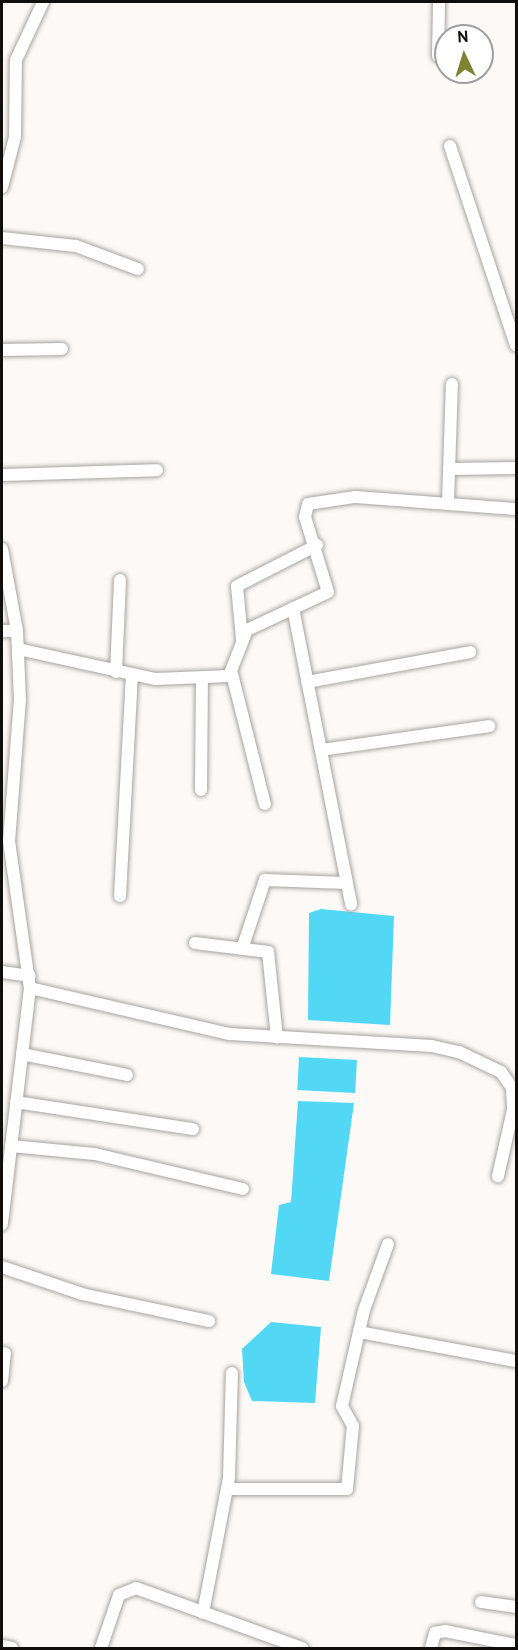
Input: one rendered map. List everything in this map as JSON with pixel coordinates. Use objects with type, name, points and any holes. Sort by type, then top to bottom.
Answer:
[{"type":"street","points":[[2,185],[15,137],[16,60],[43,2]]},
{"type":"street","points":[[439,2],[439,24]]},
{"type":"street","points":[[450,146],[516,345]]},
{"type":"street","points":[[2,238],[76,246],[138,269]]},
{"type":"street","points":[[2,350],[62,349]]},
{"type":"street","points":[[448,502],[452,384]]},
{"type":"street","points":[[449,469],[516,468]]},
{"type":"street","points":[[2,475],[157,470]]},
{"type":"street","points":[[242,639],[253,626],[328,592],[317,545],[304,512],[310,502],[355,497],[448,502],[516,509]]},
{"type":"street","points":[[265,804],[232,674],[242,639],[237,586],[317,545]]},
{"type":"street","points":[[2,549],[17,631],[18,649],[19,746],[9,841],[30,982],[8,1149],[2,1224]]},
{"type":"street","points":[[116,672],[120,580]]},
{"type":"street","points":[[293,608],[351,904]]},
{"type":"street","points":[[2,631],[17,631]]},
{"type":"street","points":[[18,649],[132,676],[202,680],[232,674]]},
{"type":"street","points":[[307,682],[470,652]]},
{"type":"street","points":[[120,897],[132,676]]},
{"type":"street","points":[[201,790],[202,680]]},
{"type":"street","points":[[321,750],[489,726]]},
{"type":"street","points":[[242,949],[265,880],[346,883]]},
{"type":"street","points":[[195,943],[268,952],[277,1038]]},
{"type":"street","points":[[2,972],[30,982],[218,1032],[277,1038],[432,1046],[459,1052],[508,1079],[515,1110],[498,1176]]},
{"type":"street","points":[[22,1054],[127,1075]]},
{"type":"street","points":[[16,1102],[193,1129]]},
{"type":"street","points":[[8,1149],[95,1154],[243,1189]]},
{"type":"street","points":[[227,1489],[347,1489],[353,1426],[342,1406],[359,1332],[388,1244]]},
{"type":"street","points":[[2,1267],[82,1294],[209,1321]]},
{"type":"street","points":[[359,1332],[516,1361]]},
{"type":"street","points":[[2,1381],[5,1353]]},
{"type":"street","points":[[203,1613],[227,1489],[232,1372]]},
{"type":"street","points":[[101,1648],[119,1594],[126,1589],[302,1648]]},
{"type":"street","points":[[481,1602],[516,1607]]},
{"type":"street","points":[[431,1648],[435,1633],[445,1630],[516,1645]]},
{"type":"street","points":[[2,1646],[12,1648]]},
{"type":"water","points":[[321,909],[394,916],[390,1025],[308,1020],[309,913]]},
{"type":"water","points":[[299,1057],[357,1060],[355,1093],[297,1090]]},
{"type":"water","points":[[298,1101],[354,1103],[329,1281],[271,1274],[279,1205],[291,1202]]},
{"type":"water","points":[[271,1322],[321,1327],[315,1403],[252,1401],[244,1382],[242,1349]]}]
